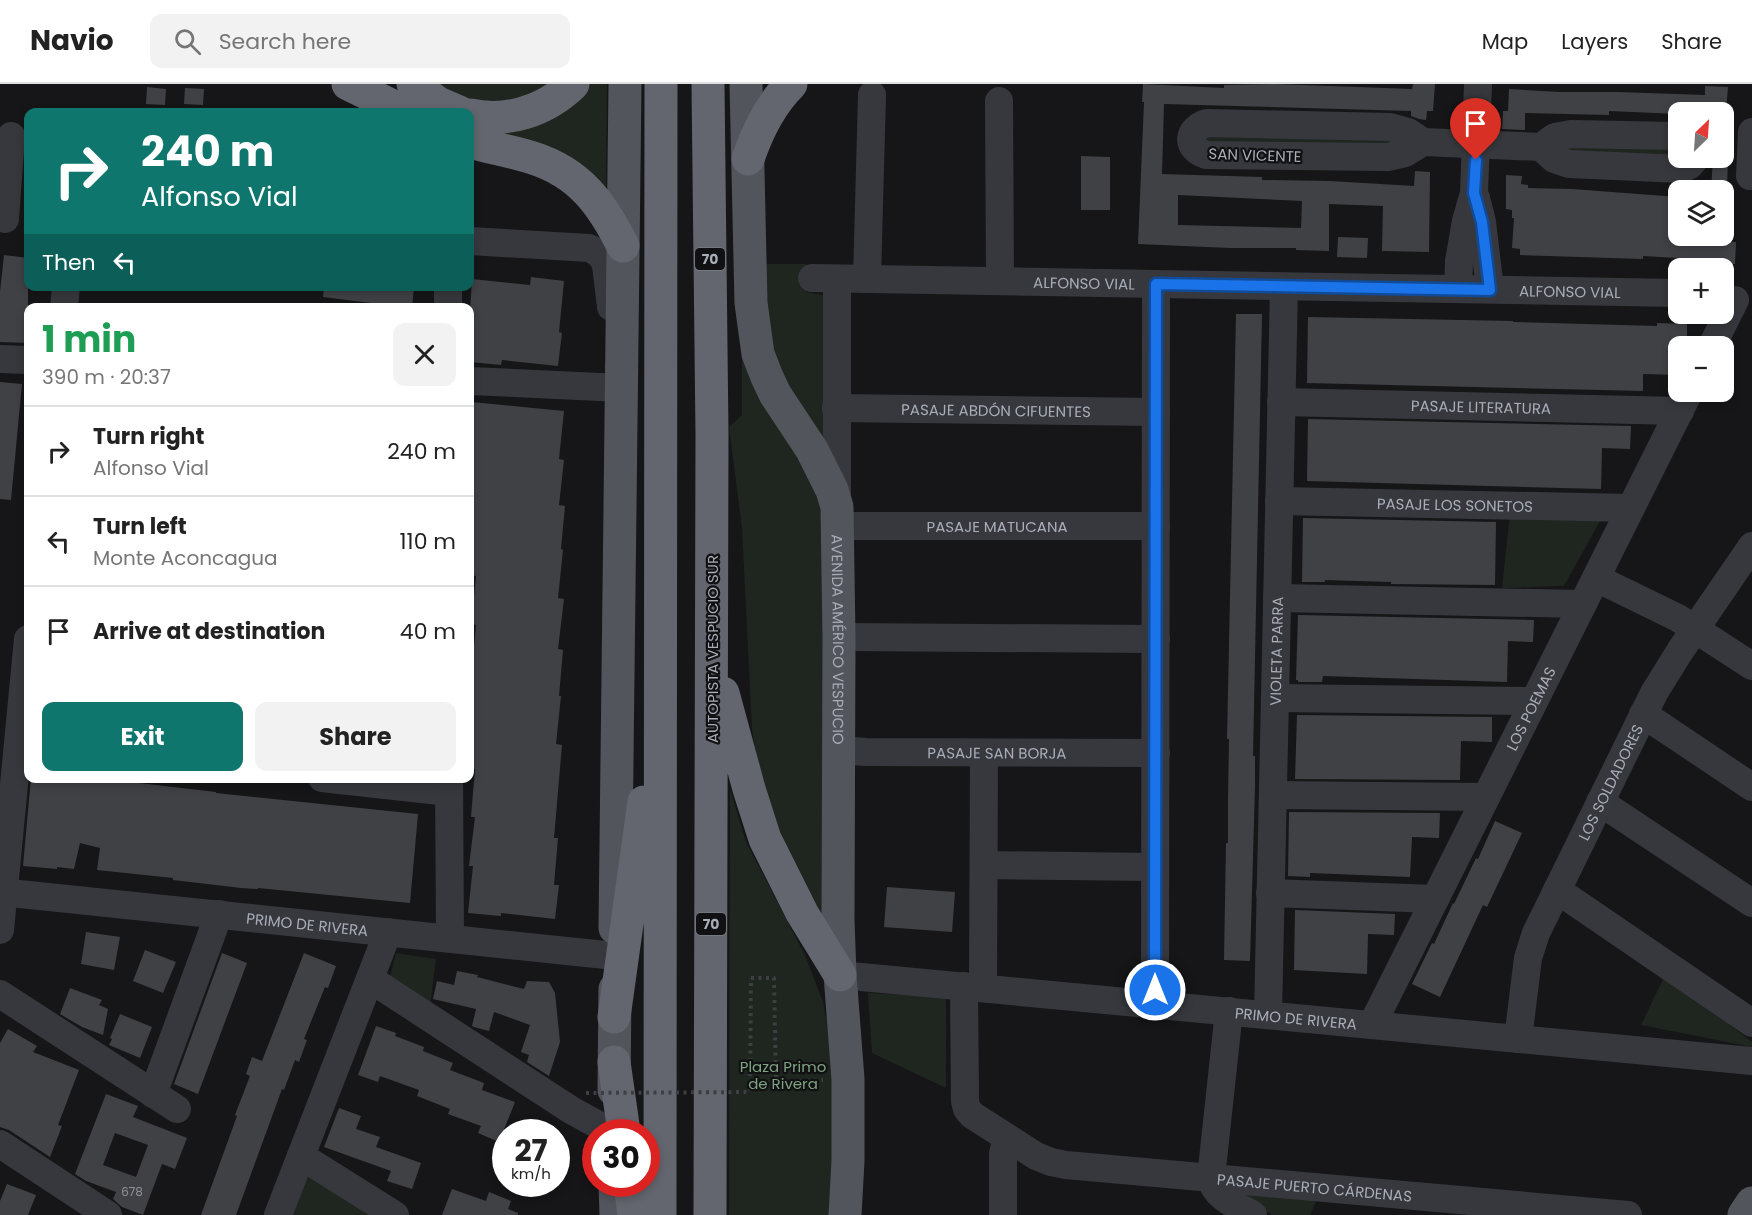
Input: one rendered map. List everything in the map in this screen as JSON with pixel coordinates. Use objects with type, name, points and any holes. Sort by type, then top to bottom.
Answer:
[{"type":"highway","points":[[348,84],[397,108]]},
{"type":"highway","points":[[413,84],[438,103],[450,108]]},
{"type":"highway","points":[[474,115],[498,118],[518,115],[550,102],[573,84]]},
{"type":"highway","points":[[660,1215],[661,84]]},
{"type":"highway","name":"AUTOPISTA VESPUCIO SUR","points":[[708,84],[712,434],[710,1215]]},
{"type":"highway","points":[[748,159],[773,106],[791,84]]},
{"type":"highway","points":[[474,143],[533,158],[563,171],[580,184],[597,202],[623,246]]},
{"type":"highway","points":[[712,633],[724,700],[756,815],[802,913],[840,975]]},
{"type":"highway","points":[[614,1017],[661,676]]},
{"type":"highway","points":[[614,1062],[622,1119]]},
{"type":"highway","points":[[632,1197],[634,1215]]},
{"type":"main road","points":[[613,1119],[625,84]]},
{"type":"main road","name":"AVENIDA AMÉRICO VESPUCIO","points":[[747,84],[751,303],[758,354],[775,394],[812,450],[832,490],[838,516],[838,920],[848,1079],[848,1161],[845,1215]]},
{"type":"main road","points":[[615,1197],[616,1215]]},
{"type":"main road","points":[[1744,1215],[1752,1203]]},
{"type":"street","points":[[1458,289],[1459,261],[1474,193],[1478,84]]},
{"type":"street","points":[[867,279],[872,95]]},
{"type":"street","points":[[999,100],[1000,281]]},
{"type":"street","name":"SAN VICENTE","points":[[1423,142],[1405,153],[1388,157],[1206,155],[1196,150],[1191,139],[1195,129],[1207,123],[1390,127],[1408,132],[1423,142],[1541,147],[1555,137],[1571,134],[1668,136]]},
{"type":"street","points":[[1750,176],[1752,132]]},
{"type":"street","points":[[11,136],[11,219]]},
{"type":"street","points":[[1541,147],[1554,159],[1569,164],[1684,168]]},
{"type":"street","points":[[1474,193],[1482,222],[1490,290]]},
{"type":"street","points":[[474,241],[589,248],[600,254],[606,265],[622,388],[474,381]]},
{"type":"street","name":"ALFONSO VIAL","points":[[836,408],[824,278],[1668,293]]},
{"type":"street","points":[[1155,1005],[1156,284]]},
{"type":"street","name":"VIOLETA PARRA","points":[[1268,1016],[1284,287]]},
{"type":"street","points":[[1718,336],[1737,302]]},
{"type":"street","points":[[0,358],[24,360]]},
{"type":"street","name":"PASAJE LITERATURA","points":[[1281,402],[1668,401]]},
{"type":"street","name":"LOS POEMAS","points":[[1372,1025],[1684,402]]},
{"type":"street","points":[[836,408],[838,516]]},
{"type":"street","name":"PASAJE ABDÓN CIFUENTES","points":[[836,408],[1156,412]]},
{"type":"street","name":"PASAJE LOS SONETOS","points":[[1279,501],[1631,508]]},
{"type":"street","name":"PASAJE MATUCANA","points":[[838,516],[1156,526]]},
{"type":"street","name":"LOS SOLDADORES","points":[[1518,1039],[1528,958],[1536,933],[1665,673],[1752,546]]},
{"type":"street","points":[[1596,578],[1696,628],[1752,666]]},
{"type":"street","points":[[1277,598],[1583,604]]},
{"type":"street","points":[[839,637],[1156,639]]},
{"type":"street","points":[[1275,698],[1534,701]]},
{"type":"street","points":[[1643,714],[1752,787]]},
{"type":"street","points":[[0,930],[2,892],[23,748],[24,726]]},
{"type":"street","name":"PASAJE SAN BORJA","points":[[838,750],[1156,753]]},
{"type":"street","points":[[973,987],[984,865],[984,753]]},
{"type":"street","points":[[413,783],[449,785],[450,938]]},
{"type":"street","points":[[1273,795],[1486,797]]},
{"type":"street","points":[[1600,802],[1752,903]]},
{"type":"street","points":[[984,865],[1155,867]]},
{"type":"street","points":[[1557,890],[1752,1023]]},
{"type":"street","name":"PRIMO DE RIVERA","points":[[2,892],[615,956]]},
{"type":"street","points":[[1270,893],[1435,899]]},
{"type":"street","points":[[153,1094],[219,914]]},
{"type":"street","points":[[278,1215],[388,932]]},
{"type":"street","name":"PRIMO DE RIVERA","points":[[840,975],[1752,1061]]},
{"type":"street","points":[[370,979],[588,1119]]},
{"type":"street","name":"PASAJE PUERTO CÁRDENAS","points":[[973,987],[965,1101],[967,1109],[1036,1156],[1059,1164],[1628,1215]]},
{"type":"street","points":[[0,994],[177,1109]]},
{"type":"street","points":[[1228,1011],[1211,1178],[1219,1193],[1253,1215]]},
{"type":"street","points":[[1003,1215],[1003,1153],[1007,1138]]},
{"type":"street","points":[[0,1144],[108,1215]]},
{"type":"street","points":[[301,1156],[395,1215]]},
{"type":"path","points":[[586,1093],[750,1092],[751,978],[774,978],[776,1082],[848,1079]]},
{"type":"green space","points":[[426,84],[559,84],[488,109]]},
{"type":"green space","points":[[587,84],[607,84],[606,196],[478,127]]},
{"type":"green space","points":[[1204,133],[1398,139],[1398,151],[1204,145]]},
{"type":"green space","points":[[1556,144],[1668,145],[1668,158],[1556,156]]},
{"type":"green space","points":[[763,264],[806,264],[806,292],[827,296],[831,454],[776,366],[762,309]]},
{"type":"green space","points":[[742,359],[762,402],[814,483],[823,521],[828,952],[798,886],[760,776],[752,730],[742,528],[729,427],[742,415]]},
{"type":"green space","points":[[1510,514],[1604,514],[1564,586],[1502,588]]},
{"type":"green space","name":"Plaza Primo de Rivera","points":[[730,789],[746,842],[805,955],[823,1002],[835,1069],[831,1215],[729,1215]]},
{"type":"green space","points":[[396,953],[436,959],[430,1006],[389,980]]},
{"type":"green space","points":[[1665,975],[1752,1042],[1752,1047],[1641,1025]]},
{"type":"green space","points":[[868,993],[946,997],[946,1088],[872,1053]]},
{"type":"green space","points":[[306,1173],[371,1215],[290,1215]]},
{"type":"green space","points":[[1221,1184],[1319,1195],[1310,1215],[1272,1215]]},
{"type":"building","points":[[1143,84],[1224,88],[1224,85],[1276,84],[1412,89],[1413,84],[1435,84],[1433,111],[1427,111],[1426,120],[1411,116],[1411,111],[1164,104],[1162,174],[1414,186],[1415,171],[1430,172],[1429,252],[1382,251],[1383,206],[1329,204],[1329,251],[1138,244],[1144,102],[1142,102]],"holes":[[[1178,195],[1302,201],[1301,228],[1178,225]]]},
{"type":"building","points":[[1705,86],[1728,87],[1727,102],[1668,102],[1668,114],[1609,111],[1609,115],[1525,113],[1525,130],[1502,129],[1503,111],[1508,111],[1509,89],[1705,95]]},
{"type":"building","points":[[147,87],[166,89],[165,105],[146,104]]},
{"type":"building","points":[[185,88],[204,89],[203,105],[184,104]]},
{"type":"building","points":[[1081,156],[1110,157],[1110,210],[1081,210]]},
{"type":"building","points":[[1712,168],[1728,168],[1727,180],[1712,180]]},
{"type":"building","points":[[1506,175],[1522,176],[1521,184],[1528,185],[1528,188],[1668,196],[1668,246],[1734,246],[1734,242],[1736,242],[1735,264],[1734,258],[1643,256],[1643,259],[1520,255],[1520,249],[1512,248],[1514,218],[1512,218],[1512,210],[1506,209]]},
{"type":"building","points":[[1338,237],[1368,238],[1367,258],[1337,257]]},
{"type":"building","points":[[4,255],[24,258],[24,291],[28,291],[28,303],[24,303],[24,343],[0,342],[0,292]]},
{"type":"building","points":[[531,277],[564,281],[558,366],[502,360],[501,365],[474,362],[474,303],[471,303],[474,279],[530,285]]},
{"type":"building","points":[[324,291],[414,291],[412,303],[371,303],[323,297]]},
{"type":"building","points":[[1236,314],[1262,314],[1250,961],[1224,960],[1226,843],[1228,843],[1229,739],[1227,739]]},
{"type":"building","points":[[1308,317],[1657,326],[1657,323],[1687,324],[1687,336],[1668,336],[1668,375],[1643,374],[1643,391],[1307,383]]},
{"type":"building","points":[[0,382],[22,384],[11,500],[0,499]]},
{"type":"building","points":[[474,402],[564,411],[559,459],[564,460],[559,505],[565,506],[558,598],[564,599],[558,649],[563,650],[556,744],[562,745],[554,838],[558,838],[554,885],[559,885],[555,919],[501,913],[501,916],[468,913],[473,866],[469,866],[475,817],[471,817],[475,769],[474,646],[476,625],[474,625],[474,595],[476,576],[474,576]]},
{"type":"building","points":[[1308,419],[1631,426],[1630,449],[1602,448],[1601,489],[1307,481]]},
{"type":"building","points":[[1303,518],[1496,522],[1495,585],[1391,584],[1391,582],[1325,580],[1325,582],[1302,582]]},
{"type":"building","points":[[1298,615],[1534,620],[1533,642],[1508,641],[1507,682],[1323,676],[1322,682],[1298,682],[1296,680]]},
{"type":"building","points":[[1297,715],[1492,717],[1492,742],[1461,741],[1460,780],[1295,779]]},
{"type":"building","points":[[31,783],[139,783],[418,814],[410,903],[241,888],[97,870],[100,848],[80,843],[74,869],[23,866]]},
{"type":"building","points":[[1289,812],[1440,813],[1439,838],[1412,837],[1410,877],[1310,873],[1310,877],[1288,876]]},
{"type":"building","points":[[1495,821],[1522,833],[1487,907],[1483,905],[1440,997],[1412,984],[1476,858],[1478,859]]},
{"type":"building","points":[[887,887],[955,892],[952,932],[884,927]]},
{"type":"building","points":[[1295,910],[1395,914],[1394,935],[1368,934],[1367,974],[1294,970]]},
{"type":"building","points":[[86,932],[120,937],[114,970],[81,964]]},
{"type":"building","points":[[145,950],[176,962],[163,993],[133,981]]},
{"type":"building","points":[[222,953],[247,963],[198,1094],[174,1084]]},
{"type":"building","points":[[304,953],[336,966],[304,1039],[307,1040],[299,1062],[295,1060],[284,1090],[282,1089],[236,1215],[201,1215],[250,1076],[246,1074],[252,1057],[262,1061]]},
{"type":"building","points":[[457,971],[524,989],[527,981],[549,982],[555,993],[560,1042],[549,1076],[527,1062],[529,1055],[521,1052],[530,1025],[494,1012],[489,1031],[474,1027],[472,1026],[476,1009],[433,999],[437,981],[454,985]]},
{"type":"building","points":[[70,988],[102,1000],[99,1005],[108,1009],[103,1035],[82,1027],[60,1014]]},
{"type":"building","points":[[120,1014],[152,1027],[140,1058],[109,1045]]},
{"type":"building","points":[[376,1026],[396,1033],[395,1036],[424,1047],[423,1051],[453,1063],[450,1070],[484,1083],[482,1090],[515,1102],[508,1119],[492,1119],[492,1139],[478,1133],[481,1126],[448,1114],[450,1109],[417,1096],[419,1090],[380,1076],[378,1082],[358,1075]]},
{"type":"building","points":[[8,1029],[37,1046],[33,1052],[79,1070],[58,1125],[62,1126],[50,1157],[9,1130],[0,1127],[0,1043]]},
{"type":"building","points":[[106,1094],[138,1106],[133,1117],[187,1138],[175,1169],[162,1164],[143,1215],[122,1207],[113,1199],[116,1192],[86,1181],[75,1174]],"holes":[[[115,1133],[148,1145],[136,1177],[103,1165]]]},
{"type":"building","points":[[339,1108],[361,1116],[356,1129],[380,1137],[376,1147],[421,1163],[412,1189],[387,1181],[391,1171],[324,1147]]},
{"type":"building","points":[[7,1184],[36,1195],[28,1215],[0,1215],[0,1201]]},
{"type":"building","points":[[452,1189],[486,1201],[489,1192],[492,1193],[492,1197],[501,1197],[511,1201],[508,1209],[518,1213],[518,1215],[442,1215]]},
{"type":"route","points":[[1155,990],[1156,284],[1490,290],[1482,222],[1474,193],[1476,160]]}]
